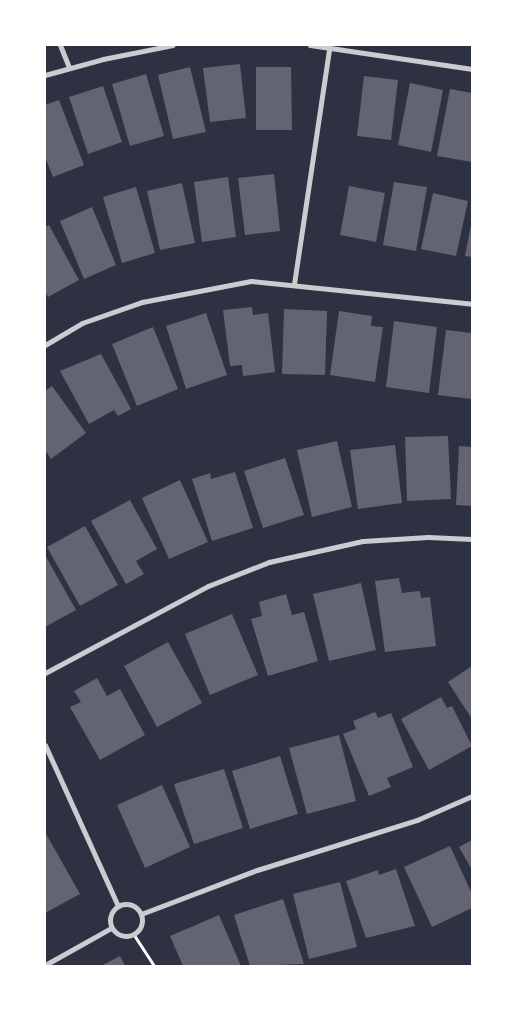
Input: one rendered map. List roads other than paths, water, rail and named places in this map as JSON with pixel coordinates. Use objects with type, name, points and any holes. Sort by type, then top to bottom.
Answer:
[{"type":"street","points":[[60,45],[69,67]]},
{"type":"street","points":[[45,76],[69,67],[173,45]]},
{"type":"street","points":[[310,45],[472,69]]},
{"type":"street","points":[[294,284],[329,49]]},
{"type":"street","points":[[45,345],[82,323],[176,293],[251,281],[472,304]]},
{"type":"street","points":[[45,674],[208,586],[269,562],[363,542],[428,537],[472,539]]},
{"type":"street","points":[[45,745],[118,906]]},
{"type":"street","points":[[141,914],[257,870],[417,820],[472,796]]},
{"type":"street","points":[[131,905],[141,914],[141,927],[134,934],[119,936],[111,928],[109,917],[118,906],[131,905]]},
{"type":"street","points":[[45,965],[111,928]]}]
